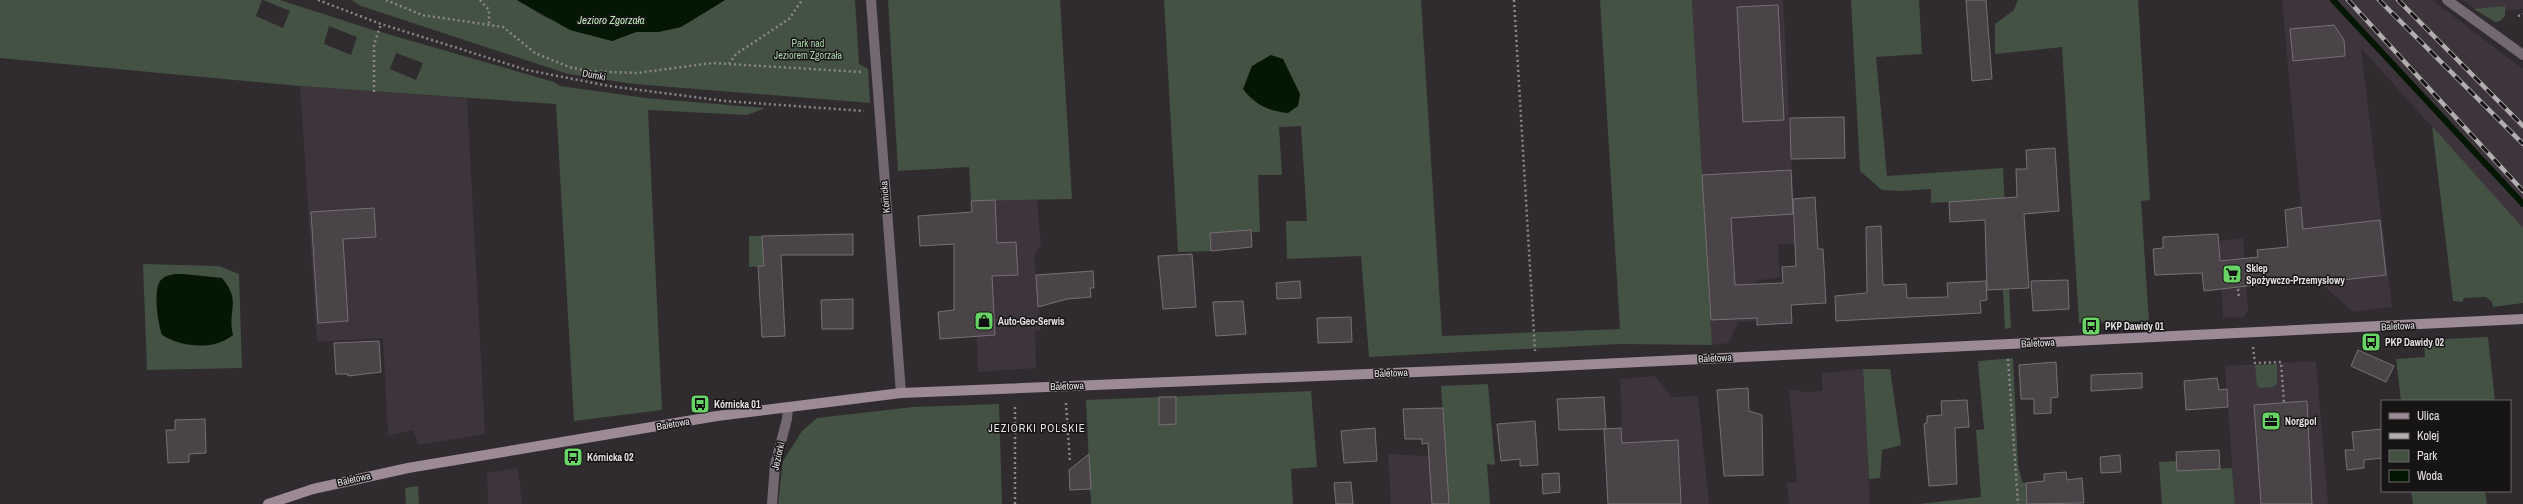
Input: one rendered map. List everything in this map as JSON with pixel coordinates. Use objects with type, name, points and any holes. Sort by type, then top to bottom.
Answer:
[{"type":"street","name":"Kórnicka","points":[[871,0],[875,73],[900,393]]},
{"type":"street","points":[[2447,0],[2523,55]]},
{"type":"street","name":"Baletowa","points":[[268,504],[313,489],[408,468],[718,416],[900,393],[1536,367],[2523,319]]},
{"type":"street","name":"Jeziorki","points":[[772,504],[775,465],[787,419],[788,408]]},
{"type":"path","name":"Dumki","points":[[318,0],[381,24],[527,70],[609,86],[725,101],[878,112]]},
{"type":"path","points":[[386,0],[422,15],[503,27],[535,53],[569,67],[587,71],[637,73],[712,64],[875,73]]},
{"type":"path","points":[[480,0],[489,10],[489,26]]},
{"type":"path","points":[[729,65],[736,54],[789,19],[802,0]]},
{"type":"path","points":[[1514,0],[1536,367]]},
{"type":"path","points":[[2518,16],[2523,14]]},
{"type":"path","points":[[374,92],[374,45],[381,24]]},
{"type":"path","points":[[2238,288],[2239,298]]},
{"type":"path","points":[[2253,346],[2255,363],[2281,362],[2284,403]]},
{"type":"path","points":[[2008,355],[2018,504]]},
{"type":"path","points":[[1066,401],[1070,462]]},
{"type":"path","points":[[1015,404],[1015,504]]},
{"type":"shaded area","points":[[1692,0],[1783,0],[1796,244],[1778,244],[1780,277],[1755,281],[1757,321],[1738,322],[1729,343],[1712,345]]},
{"type":"shaded area","points":[[2282,0],[2432,0],[2523,69],[2523,228],[2361,48],[2392,307],[2353,312],[2322,284],[2308,285]]},
{"type":"shaded area","points":[[2463,0],[2523,0],[2523,9],[2481,13]]},
{"type":"shaded area","points":[[300,86],[467,98],[485,434],[418,445],[413,430],[388,436],[383,338],[317,342]]},
{"type":"shaded area","points":[[1037,199],[1041,246],[1034,256],[1041,330],[1035,331],[1036,368],[978,372],[971,201]]},
{"type":"shaded area","points":[[2243,238],[2248,311],[2244,317],[2223,318],[2219,241]]},
{"type":"shaded area","points":[[2316,361],[2328,504],[2235,504],[2225,366]]},
{"type":"shaded area","points":[[1863,369],[1870,504],[1789,504],[1787,483],[1797,482],[1789,389],[1804,392],[1822,391],[1822,373]]},
{"type":"shaded area","points":[[1655,376],[1672,397],[1698,396],[1709,504],[1625,504],[1620,379]]},
{"type":"shaded area","points":[[1388,454],[1429,456],[1449,504],[1391,504]]},
{"type":"shaded area","points":[[518,468],[522,504],[488,504],[487,473]]},
{"type":"green space","points":[[0,0],[262,0],[256,16],[283,28],[290,11],[263,0],[280,0],[370,29],[554,82],[560,86],[646,98],[765,108],[747,115],[648,110],[662,410],[574,421],[556,104],[300,86],[0,58]],"holes":[[[329,26],[357,37],[351,55],[324,44]],[[396,53],[423,63],[416,80],[390,69]]]},
{"type":"green space","name":"Park nad Jeziorem Zgorzała","points":[[351,0],[517,0],[545,17],[612,41],[636,32],[658,32],[681,27],[725,0],[855,0],[859,64],[868,69],[870,103],[634,84],[568,74],[361,6]]},
{"type":"green space","points":[[888,0],[1060,0],[1072,199],[971,201],[969,167],[898,171]]},
{"type":"green space","points":[[1164,0],[1421,0],[1442,336],[1620,329],[1600,0],[1692,0],[1712,345],[1620,344],[1369,357],[1361,256],[1287,259],[1286,221],[1307,221],[1301,126],[1279,127],[1282,175],[1258,175],[1260,232],[1251,232],[1250,230],[1211,233],[1211,251],[1178,252]]},
{"type":"green space","points":[[1851,0],[1919,0],[1922,54],[1876,57],[1887,176],[2003,168],[2011,328],[2005,329],[1998,199],[1931,203],[1931,189],[1902,191],[1882,190],[1860,171]]},
{"type":"green space","points":[[2018,0],[2138,0],[2150,200],[2141,201],[2149,321],[2079,323],[2062,47],[1995,54],[1995,24],[2014,10]]},
{"type":"green space","points":[[2505,6],[2505,16],[2500,21],[2495,22],[2474,9]]},
{"type":"green space","points":[[2432,126],[2523,228],[2523,303],[2493,307],[2492,302],[2486,297],[2464,298],[2462,302],[2453,301]]},
{"type":"green space","points":[[749,236],[762,236],[764,249],[763,266],[749,267]]},
{"type":"green space","points":[[143,264],[219,266],[239,274],[242,368],[147,370]]},
{"type":"green space","points":[[2488,337],[2495,400],[2401,400],[2396,359],[2425,357],[2424,340]]},
{"type":"green space","points":[[2013,358],[2018,464],[2022,482],[2026,483],[2027,504],[1919,504],[1981,497],[1976,430],[1984,429],[1978,364],[1979,361]]},
{"type":"green space","points":[[2277,364],[2277,384],[2272,387],[2260,388],[2257,385],[2255,365]]},
{"type":"green space","points":[[1863,369],[1890,369],[1901,445],[1882,450],[1880,478],[1869,479]]},
{"type":"green space","points":[[1488,384],[1495,465],[1487,464],[1490,504],[1449,504],[1441,386]]},
{"type":"green space","points":[[1311,391],[1317,467],[1291,469],[1293,504],[1091,504],[1086,400]]},
{"type":"green space","points":[[999,404],[1002,504],[778,504],[783,461],[802,431],[817,418],[913,407]]},
{"type":"green space","points":[[2177,461],[2178,471],[2232,468],[2235,504],[2162,504],[2159,462]]},
{"type":"green space","points":[[418,486],[419,504],[406,504],[405,488]]},
{"type":"green space","points":[[2411,492],[2485,492],[2487,504],[2413,504]]},
{"type":"water","name":"Jezioro Zgorzała","points":[[517,0],[725,0],[681,27],[658,32],[636,32],[612,41],[570,30]]},
{"type":"water","points":[[1271,55],[1283,59],[1300,94],[1298,106],[1288,113],[1275,111],[1263,106],[1252,99],[1243,89],[1252,66]]},
{"type":"water","points":[[183,274],[222,278],[228,286],[233,300],[233,335],[217,343],[198,346],[178,342],[162,335],[157,308],[158,286],[160,281],[167,276]]},
{"type":"building","points":[[1966,0],[1986,0],[1992,79],[1972,81]]},
{"type":"building","points":[[1778,5],[1784,120],[1743,122],[1737,7]]},
{"type":"building","points":[[2334,25],[2344,40],[2345,56],[2293,61],[2290,29]]},
{"type":"building","points":[[1844,117],[1845,158],[1791,159],[1790,118]]},
{"type":"building","points":[[2055,148],[2059,211],[2024,214],[2029,288],[1987,290],[1985,220],[1950,222],[1949,202],[2017,197],[2016,169],[2027,169],[2026,150]]},
{"type":"building","points":[[1791,170],[1793,214],[1731,218],[1735,285],[1783,283],[1782,267],[1796,266],[1793,199],[1815,197],[1818,249],[1823,249],[1826,303],[1791,305],[1792,323],[1757,325],[1757,318],[1711,320],[1702,175]]},
{"type":"building","points":[[995,200],[997,243],[1016,242],[1018,275],[992,276],[995,335],[940,339],[938,312],[954,310],[954,244],[920,246],[918,216],[972,212],[971,201]]},
{"type":"building","points":[[2301,207],[2303,229],[2380,220],[2386,275],[2325,282],[2324,277],[2204,291],[2202,273],[2155,275],[2153,249],[2163,248],[2163,237],[2218,234],[2220,261],[2258,257],[2257,250],[2288,247],[2285,210]]},
{"type":"building","points":[[374,208],[376,237],[343,239],[348,321],[318,323],[311,212]]},
{"type":"building","points":[[1881,226],[1883,285],[1906,284],[1907,298],[1948,297],[1947,283],[1986,281],[1987,300],[1980,301],[1981,313],[1836,321],[1835,296],[1867,293],[1866,227]]},
{"type":"building","points":[[1251,230],[1252,247],[1211,251],[1210,233]]},
{"type":"building","points":[[853,234],[853,255],[781,255],[785,336],[762,337],[758,266],[764,266],[762,236]]},
{"type":"building","points":[[1192,254],[1196,307],[1163,309],[1158,256]]},
{"type":"building","points":[[1093,271],[1094,288],[1090,288],[1091,297],[1067,299],[1038,307],[1036,275]]},
{"type":"building","points":[[2068,280],[2069,309],[2033,311],[2031,281]]},
{"type":"building","points":[[1300,281],[1301,298],[1277,299],[1276,283]]},
{"type":"building","points":[[853,299],[853,329],[822,329],[821,300]]},
{"type":"building","points":[[1243,301],[1246,334],[1216,336],[1213,302]]},
{"type":"building","points":[[1351,317],[1352,342],[1318,343],[1317,318]]},
{"type":"building","points":[[379,341],[381,372],[348,376],[348,374],[336,374],[334,343]]},
{"type":"building","points":[[2358,350],[2394,366],[2386,382],[2351,366]]},
{"type":"building","points":[[2056,362],[2058,397],[2051,398],[2051,413],[2034,414],[2034,399],[2021,399],[2019,365]]},
{"type":"building","points":[[2142,373],[2142,388],[2091,391],[2091,375]]},
{"type":"building","points":[[2217,378],[2219,390],[2227,389],[2228,407],[2186,410],[2184,381]]},
{"type":"building","points":[[1748,388],[1749,411],[1762,415],[1763,475],[1724,476],[1717,390]]},
{"type":"building","points":[[1159,397],[1176,397],[1176,424],[1159,425]]},
{"type":"building","points":[[1604,397],[1606,429],[1559,430],[1557,399]]},
{"type":"building","points":[[1967,400],[1969,427],[1955,428],[1957,484],[1929,486],[1924,424],[1927,423],[1927,416],[1942,415],[1941,401]]},
{"type":"building","points":[[2307,401],[2312,504],[2261,504],[2254,405]]},
{"type":"building","points":[[1443,408],[1449,504],[1432,504],[1428,443],[1422,444],[1422,439],[1405,439],[1403,409]]},
{"type":"building","points":[[205,419],[206,453],[189,454],[189,462],[168,463],[166,430],[175,430],[175,420]]},
{"type":"building","points":[[1535,421],[1538,465],[1520,466],[1520,459],[1501,461],[1497,424]]},
{"type":"building","points":[[1375,428],[1377,461],[1344,463],[1341,431]]},
{"type":"building","points":[[1621,428],[1622,443],[1678,440],[1681,504],[1608,504],[1604,429]]},
{"type":"building","points":[[2381,429],[2381,458],[2364,460],[2364,468],[2347,470],[2345,450],[2354,450],[2352,432]]},
{"type":"building","points":[[2219,450],[2220,469],[2177,471],[2176,452]]},
{"type":"building","points":[[1089,454],[1091,489],[1070,490],[1069,470]]},
{"type":"building","points":[[2120,455],[2121,472],[2101,473],[2100,457]]},
{"type":"building","points":[[2066,472],[2067,480],[2082,478],[2084,503],[2027,504],[2026,483],[2044,481],[2044,474]]},
{"type":"building","points":[[1559,473],[1560,492],[1543,494],[1542,474]]},
{"type":"building","points":[[1351,482],[1353,504],[1336,504],[1334,483]]},
{"type":"waterway","points":[[2333,0],[2523,204]]},
{"type":"railway","points":[[2348,0],[2523,191]]},
{"type":"railway","points":[[2379,0],[2523,144]]},
{"type":"railway","points":[[2398,0],[2523,126]]},
{"type":"place","name":"Sklep Spożywczo-Przemysłowy","points":[[2232,274]]},
{"type":"place","name":"Auto-Geo-Serwis","points":[[984,321]]},
{"type":"place","name":"PKP Dawidy 01","points":[[2091,326]]},
{"type":"place","name":"PKP Dawidy 02","points":[[2371,342]]},
{"type":"place","name":"Kórnicka 01","points":[[700,404]]},
{"type":"place","name":"Norgpol","points":[[2271,421]]},
{"type":"place","name":"Kórnicka 02","points":[[573,457]]},
{"type":"district","name":"JEZIORKI POLSKIE","points":[[1037,428]]}]
